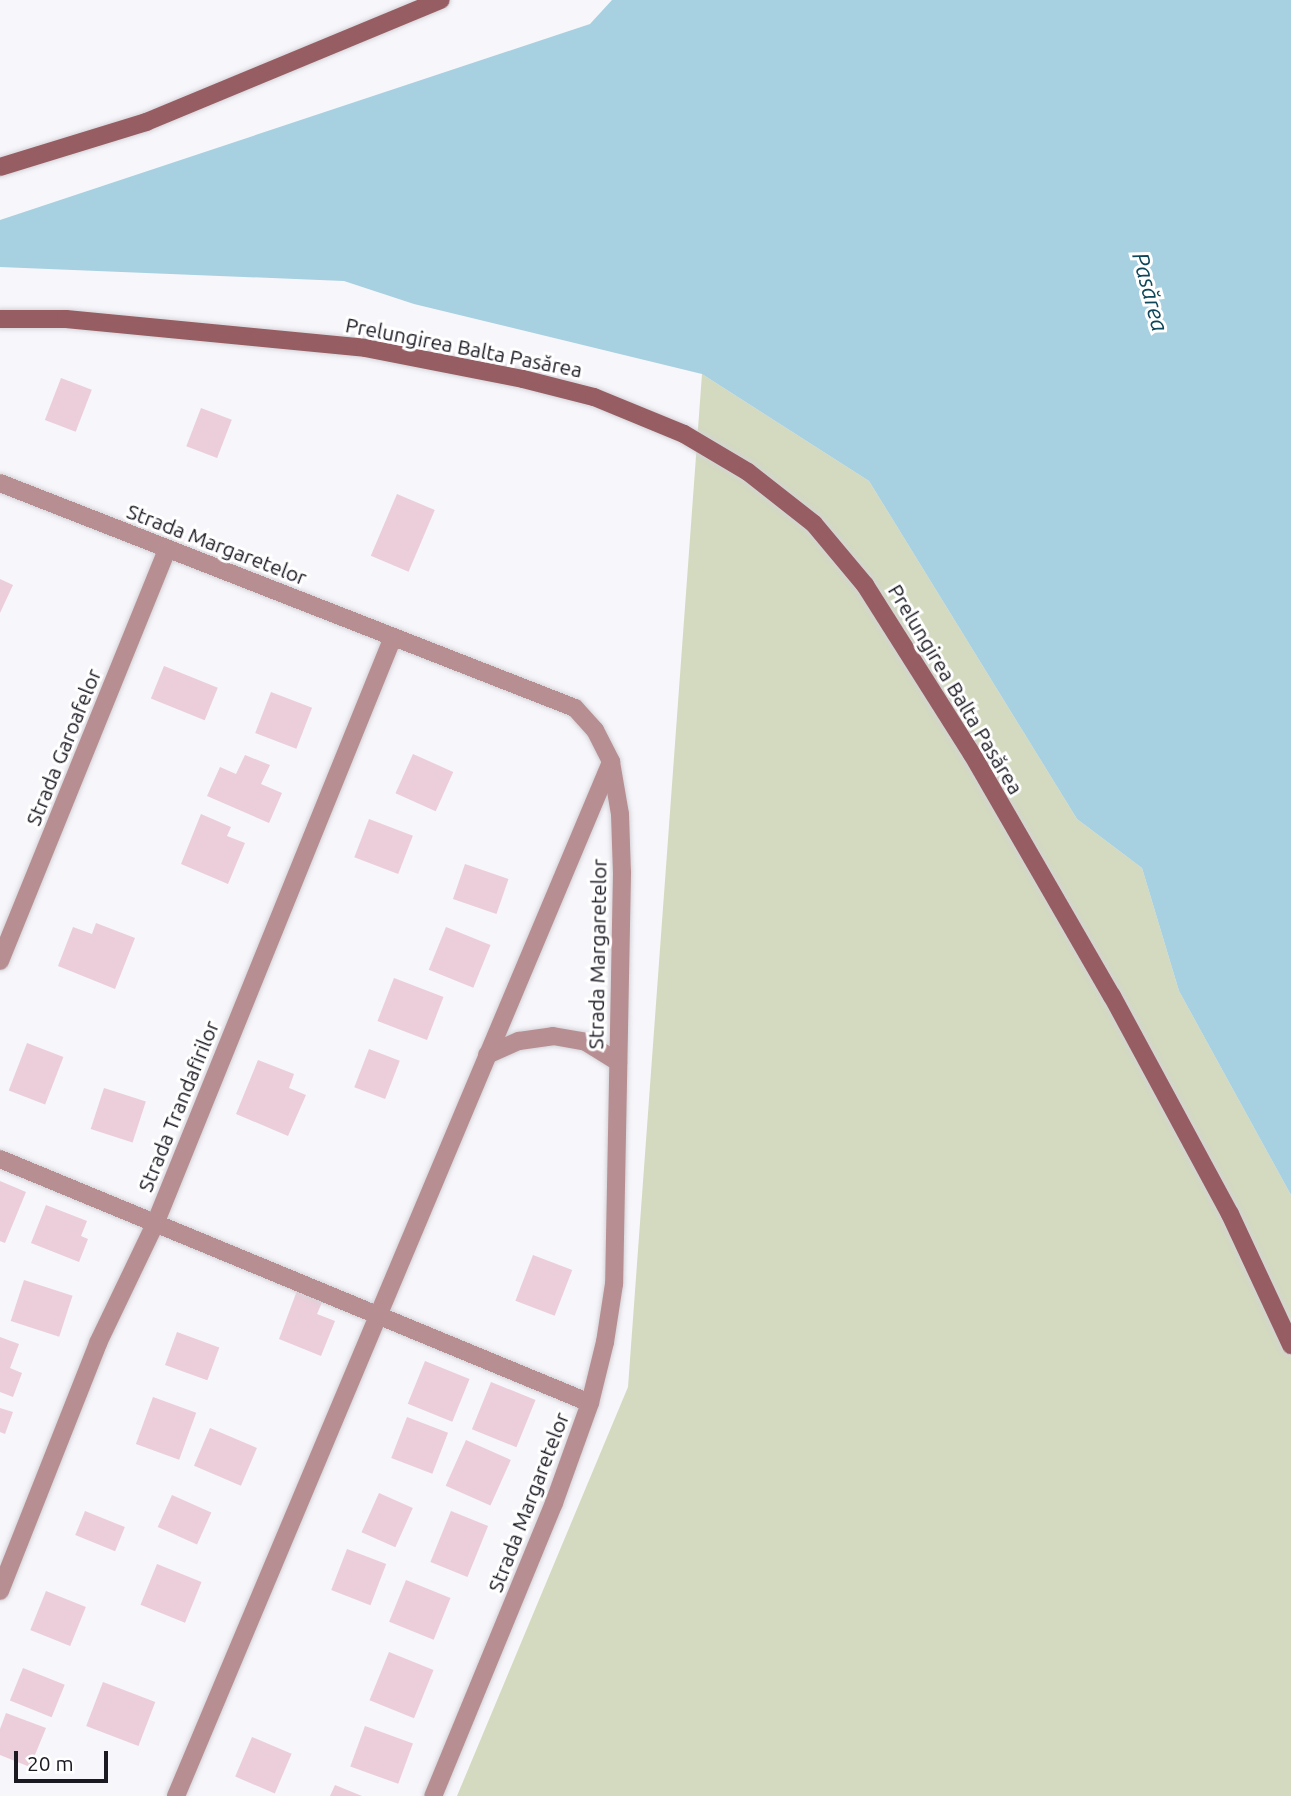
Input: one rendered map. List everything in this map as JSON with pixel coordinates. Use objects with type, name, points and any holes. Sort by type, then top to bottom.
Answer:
[{"type":"street","points":[[0,167],[146,121],[441,0]]},
{"type":"street","name":"Prelungirea Balta Pasărea","points":[[0,319],[66,319],[365,348],[523,379],[594,397],[684,434],[748,472],[804,516],[865,585],[972,754],[1112,996],[1223,1202],[1291,1345]]},
{"type":"street","name":"Strada Margaretelor","points":[[0,483],[575,708],[595,730],[611,762],[620,814],[622,873],[614,1284],[590,1402],[554,1503],[433,1796]]},
{"type":"street","name":"Strada Garoafelor","points":[[0,961],[167,550]]},
{"type":"street","name":"Strada Trandafirilor","points":[[0,1591],[98,1343],[155,1224],[393,636]]},
{"type":"street","points":[[176,1796],[611,762]]},
{"type":"street","points":[[487,1055],[519,1041],[553,1036],[586,1042],[618,1062]]},
{"type":"street","points":[[0,1159],[590,1402]]},
{"type":"green space","points":[[702,374],[869,481],[1077,819],[1142,868],[1179,991],[1291,1195],[1291,1796],[457,1796],[628,1387]]},
{"type":"water","name":"Pasărea","points":[[612,0],[1291,0],[1291,1195],[1179,991],[1142,868],[1077,819],[869,481],[702,374],[414,304],[344,281],[0,267],[0,220],[590,24]]},
{"type":"building","points":[[61,378],[92,390],[76,432],[45,420]]},
{"type":"building","points":[[201,408],[232,420],[217,458],[186,446]]},
{"type":"building","points":[[397,494],[435,510],[409,572],[371,556]]},
{"type":"building","points":[[0,579],[13,585],[0,613]]},
{"type":"building","points":[[164,666],[218,688],[205,720],[151,698]]},
{"type":"building","points":[[271,692],[312,708],[296,749],[255,733]]},
{"type":"building","points":[[413,754],[453,772],[436,811],[396,793]]},
{"type":"building","points":[[245,755],[270,765],[261,784],[282,793],[269,823],[207,796],[220,767],[236,774]]},
{"type":"building","points":[[201,814],[231,827],[227,836],[245,843],[228,884],[181,864]]},
{"type":"building","points":[[369,819],[413,836],[398,874],[354,857]]},
{"type":"building","points":[[465,864],[508,879],[496,914],[453,899]]},
{"type":"building","points":[[96,923],[135,938],[115,989],[58,966],[73,927],[92,934]]},
{"type":"building","points":[[446,927],[491,945],[473,988],[429,970]]},
{"type":"building","points":[[394,978],[443,997],[427,1040],[378,1021]]},
{"type":"building","points":[[27,1043],[63,1057],[45,1105],[9,1091]]},
{"type":"building","points":[[369,1049],[400,1061],[385,1099],[354,1087]]},
{"type":"building","points":[[258,1060],[294,1074],[289,1088],[306,1095],[288,1136],[236,1114]]},
{"type":"building","points":[[104,1088],[146,1102],[133,1142],[91,1129]]},
{"type":"building","points":[[0,1181],[26,1192],[5,1243],[0,1241]]},
{"type":"building","points":[[46,1205],[87,1221],[81,1236],[88,1239],[79,1262],[31,1243]]},
{"type":"building","points":[[533,1255],[572,1270],[555,1316],[515,1301]]},
{"type":"building","points":[[24,1280],[73,1296],[59,1337],[11,1321]]},
{"type":"building","points":[[298,1288],[324,1298],[317,1314],[335,1321],[321,1356],[279,1339]]},
{"type":"building","points":[[177,1332],[219,1347],[207,1380],[165,1365]]},
{"type":"building","points":[[0,1337],[19,1344],[10,1368],[22,1373],[13,1397],[0,1392]]},
{"type":"building","points":[[425,1361],[470,1379],[452,1422],[408,1404]]},
{"type":"building","points":[[491,1382],[536,1400],[516,1447],[472,1429]]},
{"type":"building","points":[[153,1397],[196,1413],[179,1460],[136,1444]]},
{"type":"building","points":[[0,1408],[13,1412],[5,1434],[0,1432]]},
{"type":"building","points":[[407,1417],[448,1433],[432,1474],[391,1458]]},
{"type":"building","points":[[210,1428],[257,1448],[241,1486],[194,1466]]},
{"type":"building","points":[[466,1440],[511,1460],[490,1506],[446,1486]]},
{"type":"building","points":[[379,1493],[413,1508],[395,1547],[362,1532]]},
{"type":"building","points":[[172,1495],[211,1512],[197,1544],[158,1527]]},
{"type":"building","points":[[85,1511],[125,1527],[115,1551],[75,1535]]},
{"type":"building","points":[[451,1511],[488,1526],[467,1577],[430,1562]]},
{"type":"building","points":[[347,1549],[386,1564],[370,1605],[331,1590]]},
{"type":"building","points":[[157,1564],[202,1582],[185,1623],[141,1605]]},
{"type":"building","points":[[406,1580],[451,1598],[434,1640],[389,1622]]},
{"type":"building","points":[[46,1591],[86,1607],[70,1646],[30,1630]]},
{"type":"building","points":[[389,1652],[434,1670],[414,1718],[370,1700]]},
{"type":"building","points":[[23,1668],[65,1685],[52,1717],[10,1700]]},
{"type":"building","points":[[103,1682],[155,1702],[138,1746],[86,1726]]},
{"type":"building","points":[[6,1713],[46,1728],[30,1767],[0,1755],[0,1729]]},
{"type":"building","points":[[365,1726],[413,1743],[398,1784],[350,1766]]},
{"type":"building","points":[[252,1737],[292,1754],[275,1793],[235,1777]]},
{"type":"building","points":[[335,1785],[362,1796],[330,1796]]}]
